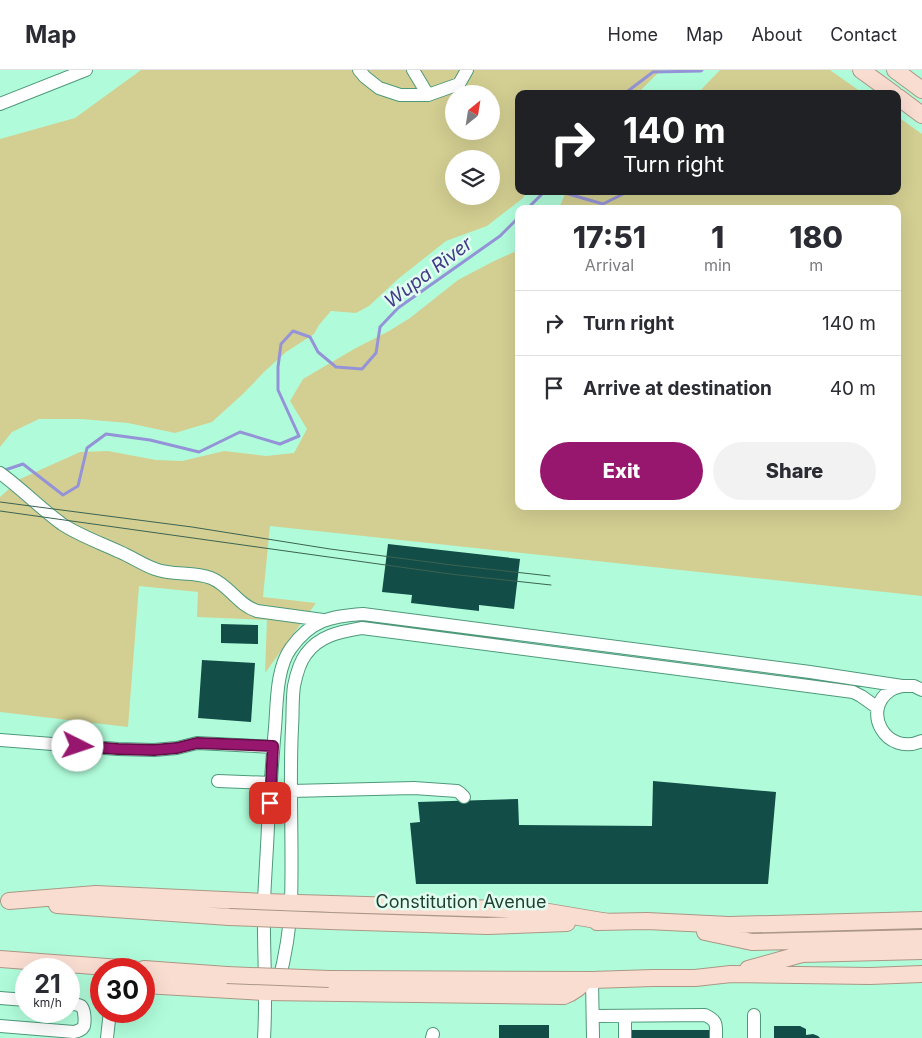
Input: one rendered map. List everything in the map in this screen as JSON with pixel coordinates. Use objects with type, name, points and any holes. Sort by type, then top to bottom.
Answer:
[{"type":"main road","points":[[861,70],[888,90]]},
{"type":"main road","points":[[895,70],[922,90]]},
{"type":"main road","points":[[901,99],[922,114]]},
{"type":"main road","points":[[4,901],[96,894],[291,903],[537,910],[608,922]]},
{"type":"main road","name":"Constitution Avenue","points":[[4,901],[229,916],[487,926],[647,921],[729,925],[922,920]]},
{"type":"main road","points":[[669,922],[752,942],[876,945],[922,951]]},
{"type":"main road","points":[[731,974],[802,954],[922,938]]},
{"type":"main road","points":[[0,960],[15,961]]},
{"type":"main road","points":[[155,970],[328,979],[589,980],[695,978],[731,974],[870,976],[922,974]]},
{"type":"main road","points":[[155,986],[270,992],[564,996],[580,988],[589,980]]},
{"type":"street","points":[[359,70],[364,77],[379,88],[400,94],[428,95],[459,84],[467,70]]},
{"type":"street","points":[[413,70],[428,95]]},
{"type":"street","points":[[0,104],[84,71]]},
{"type":"street","points":[[0,473],[18,486],[46,512],[74,532],[121,552],[150,568],[164,572],[201,575],[212,578],[248,608],[257,611],[323,620]]},
{"type":"street","points":[[270,992],[264,902],[273,746],[279,682],[283,664],[290,648],[304,633],[323,620],[342,615],[363,614],[810,672],[902,686],[914,686],[922,690]]},
{"type":"street","points":[[264,1038],[266,1010],[270,992],[282,967],[291,903],[291,749],[294,686],[298,669],[305,655],[315,644],[328,636],[362,628],[844,690],[861,696],[878,708]]},
{"type":"street","points":[[902,686],[891,690],[883,698],[878,708],[878,720],[882,731],[890,739],[900,744],[922,741]]},
{"type":"street","points":[[0,740],[154,750],[177,748],[197,743],[273,746]]},
{"type":"street","points":[[218,781],[271,783]]},
{"type":"street","points":[[291,791],[414,788],[456,791],[464,797]]},
{"type":"street","points":[[589,980],[593,1016],[593,1038]]},
{"type":"street","points":[[0,998],[15,999]]},
{"type":"street","points":[[0,1026],[74,1032],[84,1026],[84,1011],[80,1006]]},
{"type":"street","points":[[593,1016],[705,1015],[712,1018],[716,1023],[716,1038]]},
{"type":"street","points":[[754,1015],[754,1038]]},
{"type":"street","points":[[625,1017],[625,1038]]},
{"type":"street","points":[[107,1038],[109,1023]]},
{"type":"shaded area","points":[[141,70],[661,70],[641,90],[515,90],[515,195],[525,195],[523,198],[487,226],[446,241],[398,279],[369,306],[356,313],[331,311],[314,334],[286,352],[212,422],[175,433],[128,423],[81,419],[39,419],[12,432],[0,447],[0,139],[75,118]]},
{"type":"shaded area","points":[[720,70],[830,70],[858,90],[701,90]]},
{"type":"shaded area","points":[[901,119],[922,134],[922,596],[270,526],[263,597],[316,603],[265,673],[267,620],[197,617],[198,592],[139,586],[128,727],[0,712],[0,497],[20,479],[80,452],[108,451],[156,460],[182,461],[224,451],[266,456],[294,453],[307,429],[290,401],[303,379],[410,318],[458,280],[515,252],[515,510],[901,510],[901,205],[561,205],[564,195],[901,195]]},
{"type":"building","points":[[388,544],[520,559],[514,609],[479,605],[479,611],[411,603],[412,595],[382,592]]},
{"type":"building","points":[[221,624],[258,625],[258,644],[221,643]]},
{"type":"building","points":[[202,660],[255,663],[251,722],[198,718]]},
{"type":"building","points":[[653,781],[776,792],[768,884],[416,884],[410,823],[420,822],[418,802],[518,799],[519,825],[652,826]]},
{"type":"building","points":[[499,1025],[549,1025],[549,1038],[499,1038]]},
{"type":"building","points":[[774,1026],[800,1026],[806,1029],[806,1035],[813,1034],[820,1038],[774,1038]]},
{"type":"building","points":[[631,1030],[715,1030],[714,1038],[631,1038]]},
{"type":"waterway","name":"Wupa River","points":[[629,90],[653,72],[702,70]]},
{"type":"waterway","name":"Wupa River","points":[[531,205],[541,195]]},
{"type":"waterway","name":"Wupa River","points":[[572,195],[603,204],[621,195]]},
{"type":"waterway","name":"Wupa River","points":[[2,471],[23,464],[63,495],[78,486],[87,448],[106,434],[150,440],[199,452],[240,432],[280,444],[299,436],[278,390],[281,344],[293,331],[310,337],[318,352],[336,367],[362,369],[376,353],[380,327],[398,308],[500,236],[515,221]]},
{"type":"tram line","points":[[0,502],[192,527],[330,549],[550,576]]},
{"type":"tram line","points":[[0,511],[450,574],[551,585]]},
{"type":"route","points":[[78,746],[154,750],[177,748],[197,743],[273,746],[270,803]]}]
